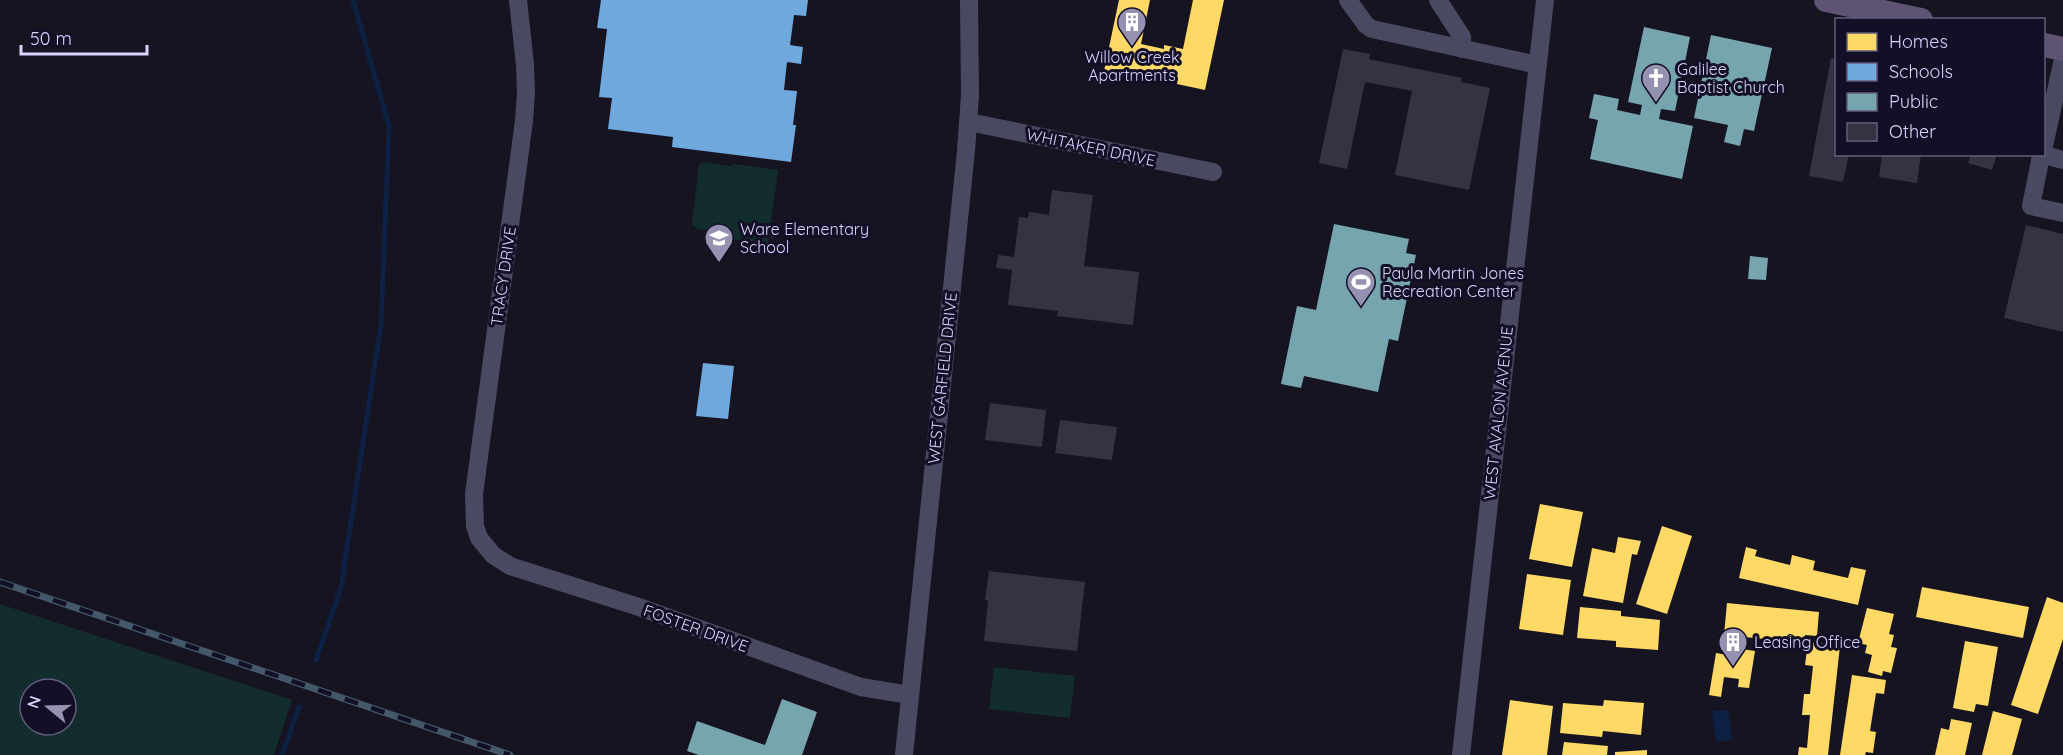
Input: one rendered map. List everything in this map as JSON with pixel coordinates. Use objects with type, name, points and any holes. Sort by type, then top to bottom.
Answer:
[{"type":"main road","points":[[1826,0],[1882,6],[1915,18]]},
{"type":"main road","points":[[2045,45],[2063,49]]},
{"type":"street","name":"TRACY DRIVE","points":[[487,549],[479,538],[475,526],[474,494],[524,121],[525,65],[518,0]]},
{"type":"street","name":"WEST GARFIELD DRIVE","points":[[904,755],[969,122],[969,0]]},
{"type":"street","points":[[1348,0],[1366,25],[1372,29],[1538,65]]},
{"type":"street","points":[[1438,0],[1461,37],[1462,49]]},
{"type":"street","name":"WEST AVALON AVENUE","points":[[1461,755],[1545,0]]},
{"type":"street","points":[[2045,144],[2057,114],[2063,59]]},
{"type":"street","name":"WHITAKER DRIVE","points":[[969,122],[1213,172]]},
{"type":"street","points":[[2045,153],[2063,160]]},
{"type":"street","points":[[2041,156],[2031,206],[2063,213]]},
{"type":"street","name":"FOSTER DRIVE","points":[[487,549],[500,561],[520,570],[639,607],[861,687],[910,695]]},
{"type":"green space","points":[[705,162],[778,170],[768,244],[722,238],[712,231],[698,229],[692,225],[699,164]]},
{"type":"green space","points":[[0,604],[292,700],[274,755],[0,755]]},
{"type":"green space","points":[[994,667],[1075,676],[1070,718],[989,709]]},
{"type":"water","points":[[1728,710],[1732,740],[1716,742],[1712,711]]},
{"type":"building: Homes","name":"Willow Creek Apartments","points":[[1119,0],[1150,0],[1141,44],[1164,49],[1164,45],[1183,49],[1193,0],[1224,0],[1205,90],[1177,84],[1178,78],[1138,69],[1136,78],[1104,71]]},
{"type":"building: Homes","points":[[1540,504],[1583,512],[1572,567],[1529,559]]},
{"type":"building: Homes","points":[[1662,526],[1692,536],[1667,614],[1636,604]]},
{"type":"building: Homes","points":[[1618,537],[1641,541],[1637,555],[1632,554],[1623,603],[1583,596],[1592,548],[1615,553]]},
{"type":"building: Homes","points":[[1746,547],[1757,550],[1755,556],[1790,565],[1792,555],[1815,561],[1813,570],[1848,578],[1851,567],[1866,570],[1858,605],[1739,578]]},
{"type":"building: Homes","points":[[1527,574],[1571,580],[1563,635],[1519,629]]},
{"type":"building: Homes","points":[[1922,587],[2029,607],[2023,638],[1916,617]]},
{"type":"building: Homes","points":[[2047,597],[2063,603],[2063,639],[2038,714],[2011,705]]},
{"type":"building: Homes","points":[[1727,603],[1819,612],[1817,636],[1805,635],[1804,643],[1724,635]]},
{"type":"building: Homes","points":[[1580,607],[1621,611],[1621,616],[1660,620],[1658,650],[1616,647],[1616,641],[1577,638]]},
{"type":"building: Homes","points":[[1867,608],[1894,614],[1889,634],[1894,635],[1891,647],[1897,648],[1891,673],[1883,671],[1882,676],[1868,672],[1872,655],[1865,653],[1867,645],[1858,643]]},
{"type":"building: Homes","points":[[1965,641],[1998,647],[1988,706],[1976,704],[1974,712],[1953,708]]},
{"type":"building: Homes","points":[[1808,642],[1840,646],[1828,755],[1798,755],[1799,747],[1807,748],[1810,715],[1802,715],[1804,694],[1810,694],[1813,666],[1805,665]]},
{"type":"building: Homes","name":"Leasing Office","points":[[1742,649],[1755,651],[1749,688],[1738,687],[1739,679],[1724,677],[1721,697],[1709,695],[1716,653],[1740,657]]},
{"type":"building: Homes","points":[[1852,675],[1886,680],[1884,694],[1876,693],[1870,731],[1876,732],[1873,753],[1866,752],[1865,755],[1840,755]]},
{"type":"building: Homes","points":[[1510,700],[1553,706],[1547,755],[1502,755]]},
{"type":"building: Homes","points":[[1604,700],[1644,703],[1641,735],[1603,731],[1602,737],[1560,733],[1563,703],[1603,706]]},
{"type":"building: Homes","points":[[1993,711],[2022,719],[2012,755],[1982,755]]},
{"type":"building: Homes","points":[[1951,719],[1972,723],[1965,755],[1935,755],[1941,728],[1949,730]]},
{"type":"building: Homes","points":[[1564,742],[1608,746],[1607,755],[1562,755]]},
{"type":"building: Homes","points":[[1647,750],[1647,755],[1615,755],[1615,752]]},
{"type":"building: Schools","points":[[601,0],[808,0],[806,16],[794,15],[790,45],[803,47],[801,64],[787,62],[784,90],[797,91],[793,125],[796,125],[791,162],[672,147],[673,137],[608,129],[612,98],[599,97],[607,29],[597,28]]},
{"type":"building: Schools","points":[[703,363],[734,366],[728,419],[696,416]]},
{"type":"building: Public","name":"Galilee Baptist Church","points":[[1644,27],[1690,37],[1675,111],[1661,109],[1659,119],[1693,126],[1682,179],[1590,159],[1598,120],[1589,118],[1594,94],[1619,99],[1617,110],[1640,115],[1642,105],[1628,102]]},
{"type":"building: Public","points":[[1711,35],[1772,48],[1754,131],[1744,129],[1740,146],[1724,142],[1728,125],[1694,118]]},
{"type":"building: Public","name":"Paula Martin Jones Recreation Center","points":[[1334,224],[1409,239],[1406,253],[1416,255],[1398,341],[1389,339],[1378,392],[1304,376],[1301,388],[1281,384],[1297,306],[1316,310]]},
{"type":"building: Public","points":[[1750,256],[1768,258],[1766,280],[1748,279]]},
{"type":"building: Public","points":[[782,699],[817,712],[802,755],[699,755],[687,751],[697,721],[765,745]]},
{"type":"building: Other","points":[[1343,49],[1370,54],[1369,59],[1462,78],[1461,82],[1490,88],[1469,190],[1395,175],[1412,91],[1365,82],[1347,169],[1319,163]]},
{"type":"building: Other","points":[[1831,58],[1835,59],[1835,156],[1849,156],[1843,182],[1809,176]]},
{"type":"building: Other","points":[[1882,156],[1921,156],[1917,183],[1879,177]]},
{"type":"building: Other","points":[[1970,156],[1996,156],[1992,170],[1968,163]]},
{"type":"building: Other","points":[[1052,190],[1093,195],[1084,266],[1139,272],[1133,325],[1057,316],[1058,311],[1008,305],[1012,270],[996,268],[998,255],[1014,257],[1019,217],[1028,218],[1029,212],[1049,215]]},
{"type":"building: Other","points":[[2026,225],[2063,234],[2063,332],[2004,318]]},
{"type":"building: Other","points":[[990,403],[1046,410],[1042,447],[985,440]]},
{"type":"building: Other","points":[[1060,420],[1117,427],[1112,460],[1055,453]]},
{"type":"building: Other","points":[[989,571],[1085,582],[1077,651],[984,641],[988,601],[985,600]]},
{"type":"waterway","points":[[316,660],[341,588],[381,324],[389,126],[353,0]]},
{"type":"waterway","points":[[282,755],[299,707]]},
{"type":"railway","points":[[0,582],[510,755]]},
{"type":"place","name":"Willow Creek Apartments","points":[[1132,48]]},
{"type":"place","name":"Galilee Baptist Church","points":[[1656,104]]},
{"type":"place","name":"Ware Elementary School","points":[[719,264]]},
{"type":"place","name":"Paula Martin Jones Recreation Center","points":[[1361,308]]},
{"type":"place","name":"Leasing Office","points":[[1733,668]]}]
